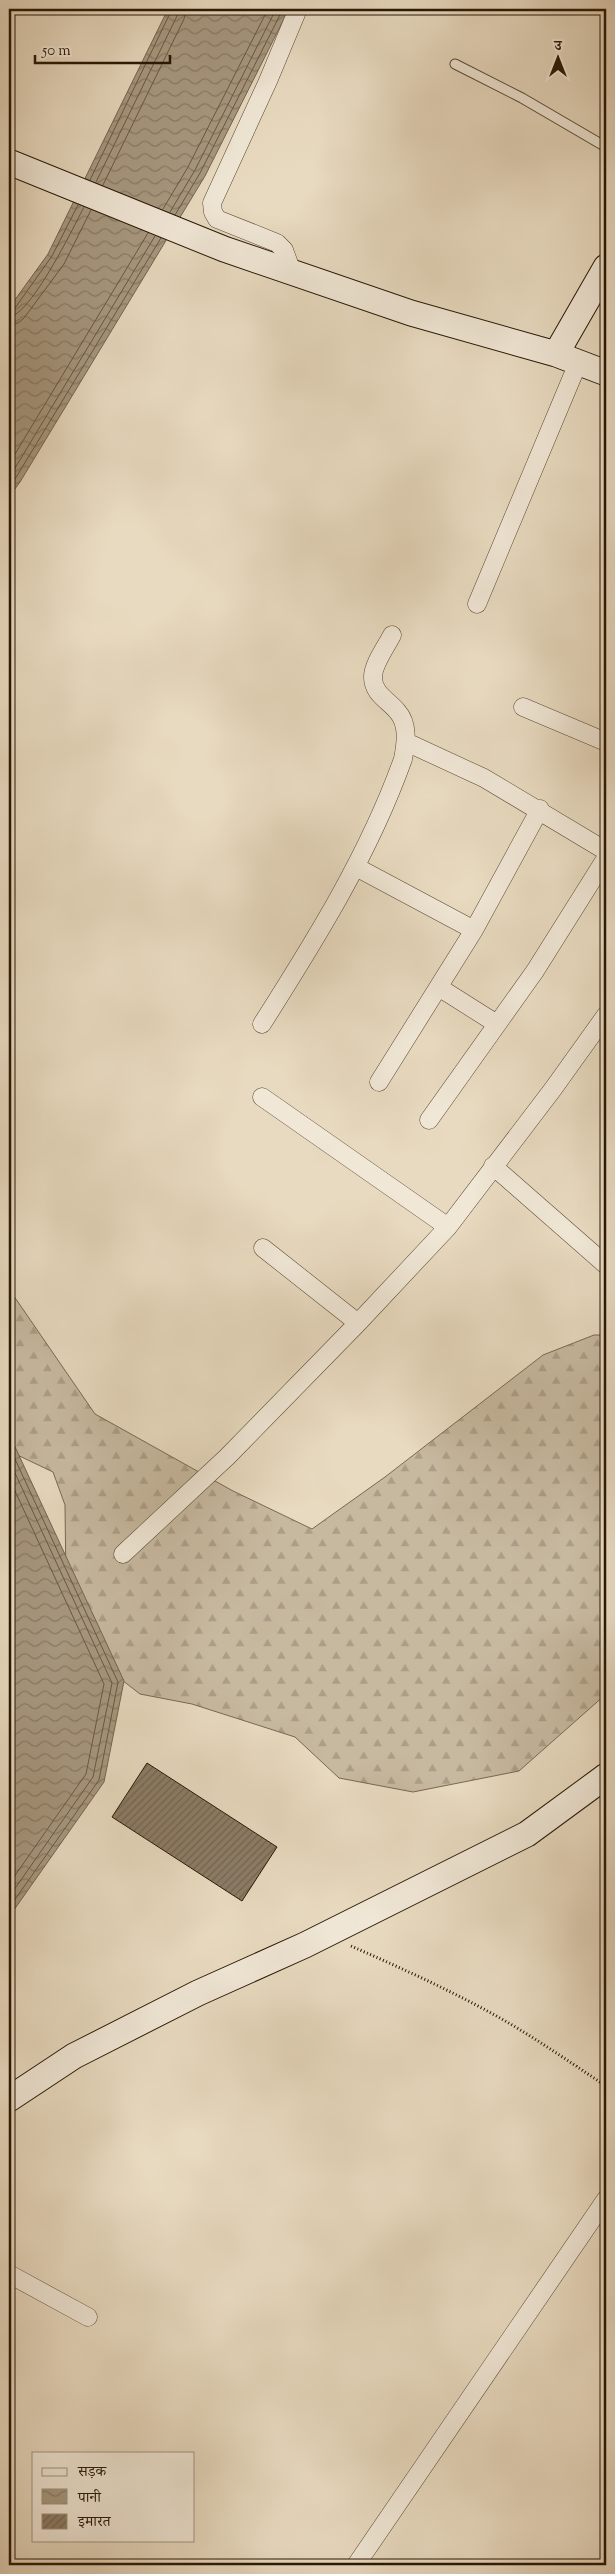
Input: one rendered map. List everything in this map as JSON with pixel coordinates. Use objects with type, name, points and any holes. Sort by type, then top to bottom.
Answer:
[{"type":"street","points":[[292,272],[284,250],[277,243],[218,219],[212,212],[212,203],[298,9]]},
{"type":"street","points":[[9,162],[292,272],[411,313],[567,358],[606,374]]},
{"type":"street","points":[[477,604],[567,358],[606,267]]},
{"type":"street","points":[[262,1024],[321,931],[356,867],[396,778],[406,742],[404,724],[398,711],[376,690],[373,678],[375,668],[392,635]]},
{"type":"street","points":[[523,707],[606,742]]},
{"type":"street","points":[[406,742],[484,778],[606,851]]},
{"type":"street","points":[[379,1082],[440,988],[540,810]]},
{"type":"street","points":[[429,1120],[562,931],[606,858]]},
{"type":"street","points":[[356,867],[474,930]]},
{"type":"street","points":[[440,988],[497,1024]]},
{"type":"street","points":[[123,1554],[227,1457],[358,1324],[448,1227],[553,1089],[606,1015]]},
{"type":"street","points":[[262,1098],[448,1227]]},
{"type":"street","points":[[493,1166],[606,1265]]},
{"type":"street","points":[[263,1248],[358,1324]]},
{"type":"street","points":[[9,2099],[74,2056],[198,1993],[326,1934],[527,1834],[606,1776]]},
{"type":"street","points":[[356,2565],[606,2199]]},
{"type":"street","points":[[9,2274],[88,2317]]},
{"type":"lane","points":[[455,64],[522,98],[606,147]]},
{"type":"path","points":[[326,1934],[421,1977],[498,2017],[564,2057],[606,2086]]},
{"type":"green space","points":[[9,1289],[95,1414],[233,1491],[312,1529],[385,1477],[543,1355],[594,1335],[606,1335],[605,1695],[519,1771],[413,1792],[339,1778],[295,1737],[192,1704],[140,1694],[96,1660],[66,1584],[65,1505],[53,1472],[9,1451]]},
{"type":"water","points":[[168,9],[289,9],[205,176],[20,482],[9,497],[9,308],[48,254]]},
{"type":"water","points":[[9,1434],[124,1681],[104,1782],[9,1917]]},
{"type":"building","points":[[147,1763],[277,1847],[242,1901],[112,1817]]}]
